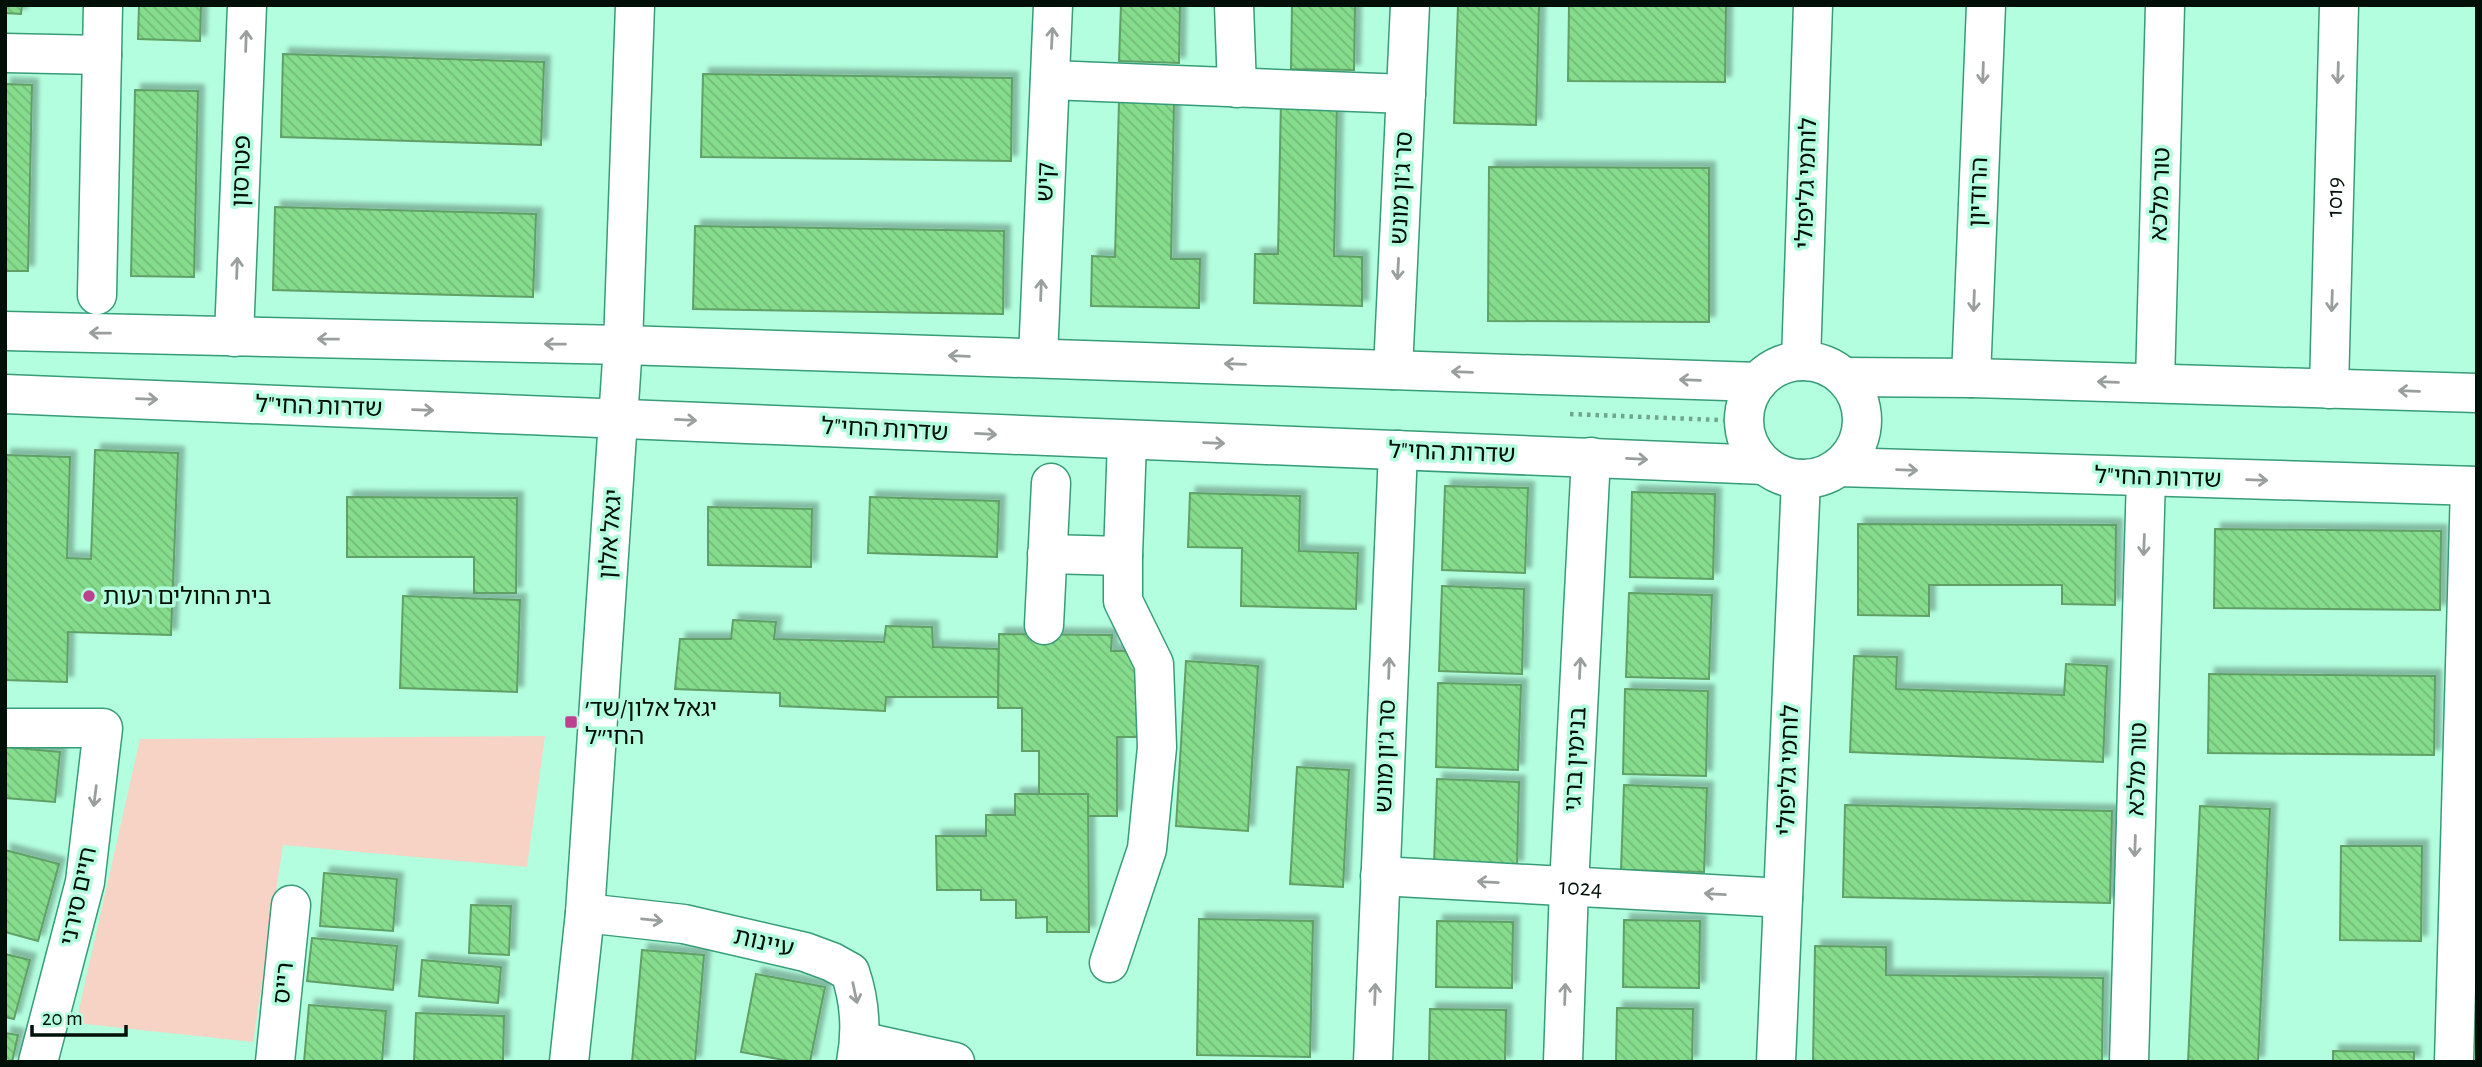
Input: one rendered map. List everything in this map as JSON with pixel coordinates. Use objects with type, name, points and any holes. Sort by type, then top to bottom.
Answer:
[{"type":"street","points":[[97,295],[103,5]]},
{"type":"street","name":"פטרסון","points":[[234,337],[247,5]]},
{"type":"street","name":"יגאל אלון","points":[[569,1062],[584,913],[623,345],[635,5]]},
{"type":"street","name":"קיש","points":[[1038,358],[1053,5]]},
{"type":"street","points":[[1234,5],[1237,88]]},
{"type":"street","name":"סר ג'ון מונש","points":[[1393,370],[1410,5]]},
{"type":"street","name":"לוחמי גליפולי","points":[[1801,360],[1813,5]]},
{"type":"street","name":"הרודיון","points":[[1971,378],[1986,5]]},
{"type":"street","name":"טור מלכא","points":[[2155,383],[2165,5]]},
{"type":"street","name":"1019","points":[[2329,389],[2339,5]]},
{"type":"street","points":[[5,53],[102,55]]},
{"type":"street","points":[[1050,80],[1406,94]]},
{"type":"street","points":[[5,331],[623,345],[1746,382],[1781,365],[1801,360],[1827,365],[1844,377],[1860,401],[1863,416],[1860,437],[1851,455],[1839,467],[1816,478],[1801,479],[1750,465],[1751,445],[1746,436],[1744,421],[1746,382]]},
{"type":"street","points":[[1844,377],[1971,378],[2477,393]]},
{"type":"street","name":"שדרות החי\"ל","points":[[5,394],[1750,465]]},
{"type":"street","points":[[1109,962],[1147,849],[1157,747],[1154,664],[1124,601],[1127,440]]},
{"type":"street","name":"סר ג'ון מונש","points":[[1373,1062],[1398,450]]},
{"type":"street","name":"בנימין ברגי","points":[[1563,1062],[1569,886],[1591,457]]},
{"type":"street","name":"שדרות החי\"ל","points":[[1839,467],[2473,486]]},
{"type":"street","name":"טור מלכא","points":[[2129,1062],[2146,477]]},
{"type":"street","name":"לוחמי גליפולי","points":[[1776,1062],[1801,479]]},
{"type":"street","points":[[1044,625],[1051,483]]},
{"type":"street","points":[[2454,1062],[2473,486]]},
{"type":"street","points":[[1047,554],[1123,556]]},
{"type":"street","name":"חיים סירני","points":[[5,728],[103,728],[85,882],[38,1062]]},
{"type":"street","name":"1024","points":[[1380,876],[1783,898]]},
{"type":"street","name":"רייס","points":[[275,1062],[291,905]]},
{"type":"street","name":"עיינות","points":[[584,913],[684,924],[805,952],[832,961],[850,972],[857,994],[858,1051]]},
{"type":"street","points":[[858,1051],[955,1062]]},
{"type":"path","points":[[1746,382],[1732,421],[1750,465]]},
{"type":"shaded area","points":[[545,736],[527,867],[283,845],[253,1042],[76,1023],[140,739]]},
{"type":"building","points":[[5,5],[22,5],[21,14],[5,13]]},
{"type":"building","points":[[139,5],[201,5],[200,41],[138,39]]},
{"type":"building","points":[[1121,5],[1180,5],[1179,63],[1119,61]]},
{"type":"building","points":[[1292,5],[1355,5],[1354,70],[1291,69]]},
{"type":"building","points":[[1458,5],[1539,5],[1536,125],[1454,123]]},
{"type":"building","points":[[1569,5],[1726,5],[1725,82],[1568,81]]},
{"type":"building","points":[[283,54],[544,62],[541,145],[281,137]]},
{"type":"building","points":[[703,74],[1012,78],[1011,161],[701,157]]},
{"type":"building","points":[[5,84],[32,85],[28,271],[5,271]]},
{"type":"building","points":[[135,90],[198,91],[194,277],[131,276]]},
{"type":"building","points":[[1281,98],[1337,100],[1334,256],[1362,257],[1362,306],[1254,303],[1255,254],[1278,254]]},
{"type":"building","points":[[1119,101],[1174,102],[1171,259],[1200,259],[1199,308],[1091,306],[1092,256],[1115,257]]},
{"type":"building","points":[[1489,167],[1709,168],[1709,322],[1488,321]]},
{"type":"building","points":[[275,207],[536,214],[533,297],[273,290]]},
{"type":"building","points":[[695,226],[1004,231],[1003,314],[693,309]]},
{"type":"building","name":"בית החולים רעות","points":[[95,450],[178,453],[171,635],[68,632],[67,682],[5,680],[5,455],[70,457],[67,558],[91,559]]},
{"type":"building","points":[[1445,486],[1528,488],[1525,573],[1442,570]]},
{"type":"building","points":[[1632,492],[1715,494],[1713,579],[1630,577]]},
{"type":"building","points":[[1190,493],[1300,496],[1299,551],[1358,553],[1356,609],[1241,606],[1242,548],[1188,547]]},
{"type":"building","points":[[347,497],[517,498],[516,593],[474,593],[474,557],[347,557]]},
{"type":"building","points":[[870,497],[999,501],[997,557],[868,553]]},
{"type":"building","points":[[708,507],[812,509],[811,567],[708,565]]},
{"type":"building","points":[[1858,524],[2116,525],[2115,605],[2062,604],[2062,585],[1929,585],[1929,616],[1858,615]]},
{"type":"building","points":[[2215,529],[2441,531],[2440,610],[2214,608]]},
{"type":"building","points":[[1442,586],[1524,589],[1522,674],[1439,671]]},
{"type":"building","points":[[1629,593],[1712,595],[1709,679],[1626,677]]},
{"type":"building","points":[[403,596],[520,600],[517,692],[400,688]]},
{"type":"building","points":[[733,620],[776,622],[774,639],[884,642],[886,626],[932,627],[933,647],[999,649],[998,697],[886,697],[885,711],[780,706],[780,693],[675,689],[680,639],[731,639]]},
{"type":"building","points":[[999,634],[1112,635],[1111,651],[1140,651],[1140,737],[1117,737],[1117,816],[1088,816],[1088,794],[1039,794],[1039,751],[1022,751],[1022,708],[998,708]]},
{"type":"building","points":[[1854,656],[1897,657],[1896,689],[2064,695],[2066,664],[2107,666],[2103,762],[1850,752]]},
{"type":"building","points":[[1186,661],[1258,666],[1248,831],[1176,826]]},
{"type":"building","points":[[2209,674],[2435,676],[2434,755],[2208,753]]},
{"type":"building","points":[[1438,683],[1521,685],[1518,770],[1436,767]]},
{"type":"building","points":[[1625,689],[1708,691],[1706,776],[1623,774]]},
{"type":"building","points":[[5,747],[60,752],[55,802],[5,798]]},
{"type":"building","points":[[1297,767],[1349,770],[1343,887],[1290,884]]},
{"type":"building","points":[[1437,779],[1519,782],[1517,866],[1434,864]]},
{"type":"building","points":[[1624,785],[1707,788],[1704,872],[1621,870]]},
{"type":"building","points":[[1015,794],[1088,794],[1089,932],[1047,932],[1047,917],[1016,918],[1016,900],[981,900],[981,890],[937,890],[936,836],[986,836],[986,815],[1015,815]]},
{"type":"building","points":[[1845,805],[2112,811],[2110,903],[1843,897]]},
{"type":"building","points":[[2200,806],[2270,809],[2258,1062],[2188,1062]]},
{"type":"building","points":[[2341,846],[2422,846],[2421,941],[2340,940]]},
{"type":"building","points":[[5,850],[59,864],[38,941],[5,932]]},
{"type":"building","points":[[324,873],[397,879],[393,931],[320,926]]},
{"type":"building","points":[[471,905],[511,906],[509,955],[469,953]]},
{"type":"building","points":[[1199,919],[1313,921],[1310,1057],[1197,1055]]},
{"type":"building","points":[[1624,920],[1700,921],[1699,988],[1623,987]]},
{"type":"building","points":[[1437,921],[1513,922],[1512,988],[1436,987]]},
{"type":"building","points":[[312,938],[397,946],[393,990],[307,981]]},
{"type":"building","points":[[1815,946],[1886,947],[1886,975],[2103,978],[2102,1062],[1813,1061]]},
{"type":"building","points":[[642,950],[704,955],[695,1062],[632,1062]]},
{"type":"building","points":[[5,954],[30,960],[14,1019],[5,1017]]},
{"type":"building","points":[[422,960],[501,967],[498,1003],[419,996]]},
{"type":"building","points":[[756,974],[825,987],[810,1062],[794,1062],[741,1052]]},
{"type":"building","points":[[309,1005],[386,1011],[382,1062],[304,1062]]},
{"type":"building","points":[[1617,1008],[1693,1009],[1692,1062],[1616,1062]]},
{"type":"building","points":[[1430,1009],[1506,1010],[1505,1062],[1429,1062]]},
{"type":"building","points":[[416,1013],[504,1016],[503,1062],[414,1062]]},
{"type":"building","points":[[5,1033],[18,1035],[12,1062],[5,1062]]},
{"type":"building","points":[[2333,1051],[2414,1052],[2414,1062],[2333,1062]]},
{"type":"place","name":"בית החולים רעות","points":[[89,596]]},
{"type":"place","name":"יגאל אלון/שד׳ החי״ל","points":[[571,722]]}]
